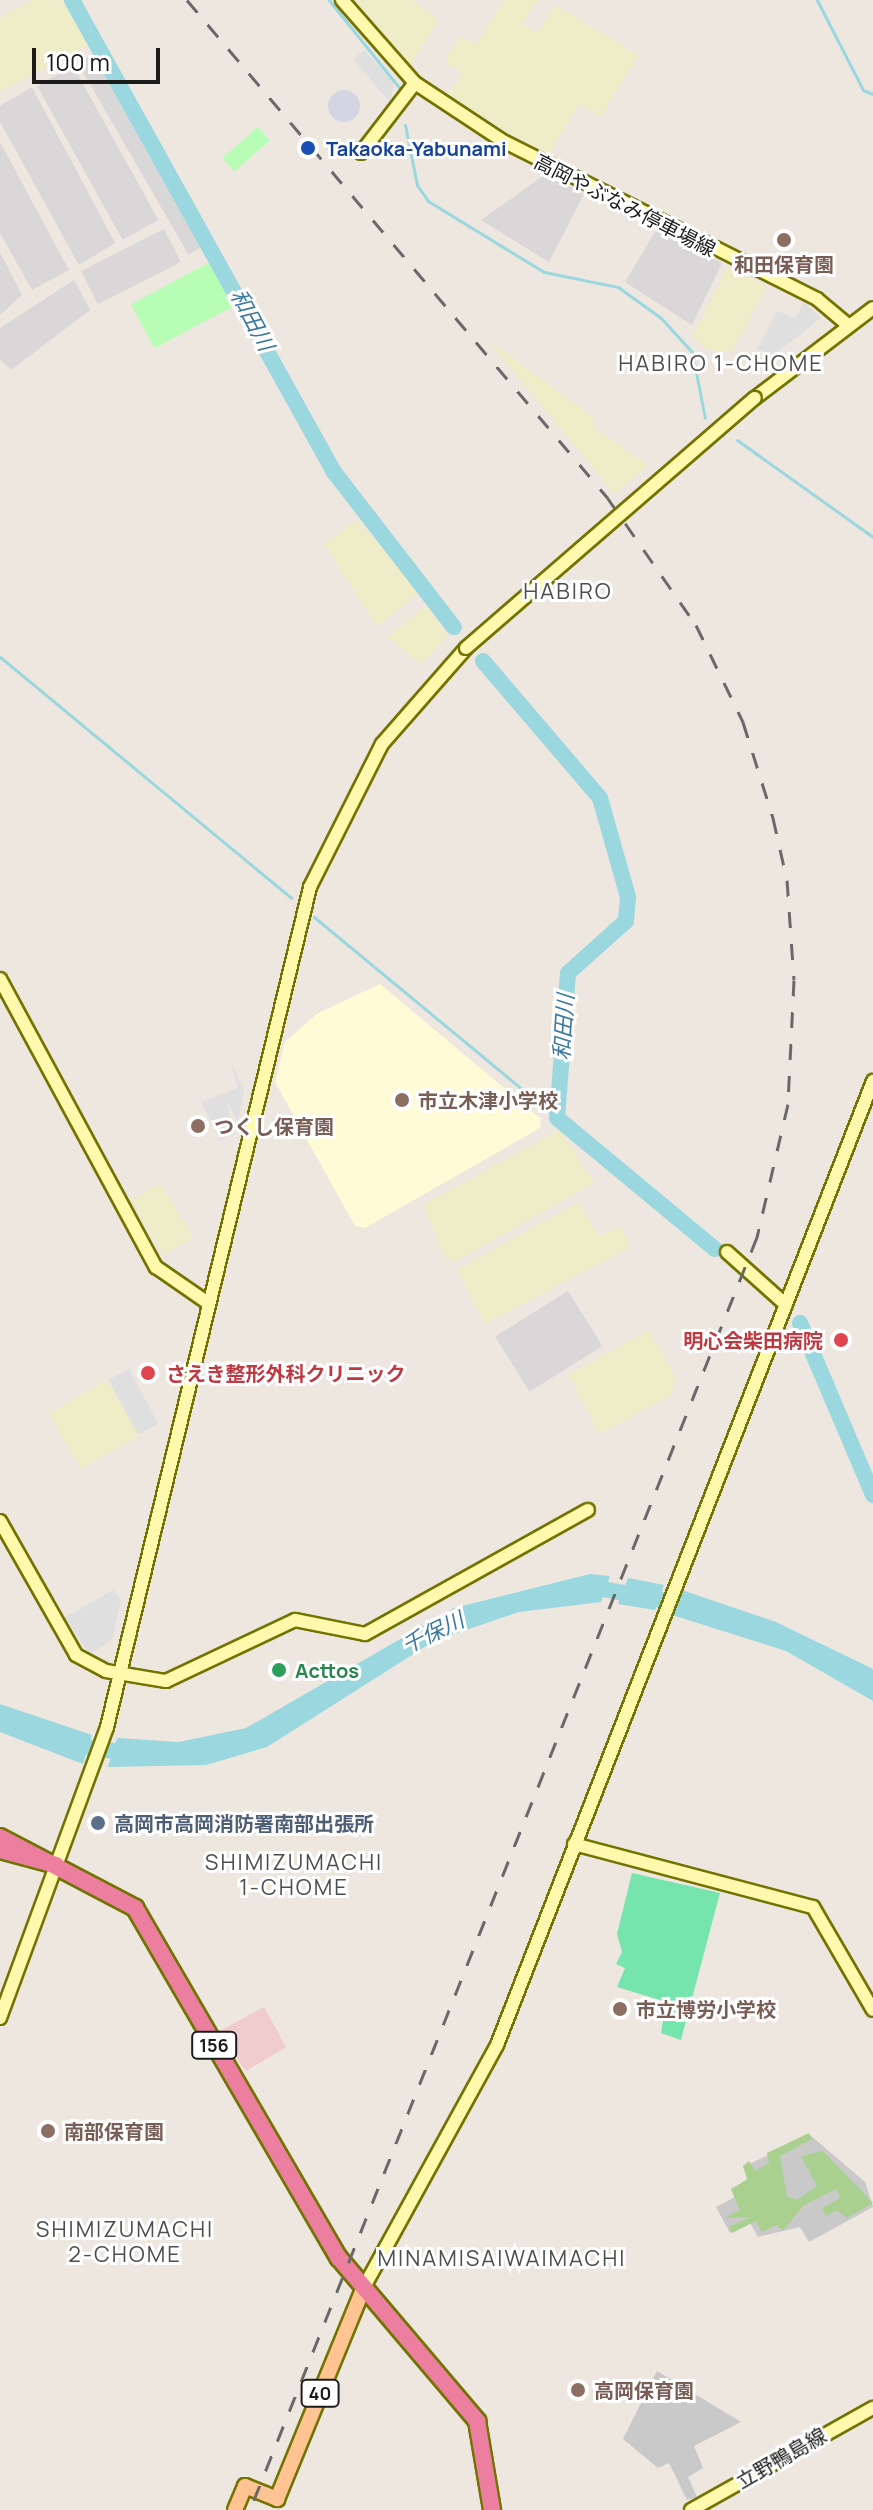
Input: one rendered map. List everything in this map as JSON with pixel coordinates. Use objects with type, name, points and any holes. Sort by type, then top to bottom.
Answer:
[{"type":"highway","name":"156","points":[[0,1837],[135,1908],[307,2210],[364,2287],[477,2421],[492,2510]]},
{"type":"highway","name":"156","points":[[0,1850],[30,1864],[57,1865]]},
{"type":"main road","name":"40","points":[[235,2510],[245,2486],[276,2504],[364,2287]]},
{"type":"street","name":"高岡やぶなみ停車場線","points":[[342,0],[415,83],[515,148],[817,299],[847,324]]},
{"type":"street","points":[[361,153],[415,83]]},
{"type":"street","points":[[0,2018],[96,1767],[319,860],[382,744],[466,648],[755,398],[847,324],[873,308]]},
{"type":"street","points":[[0,979],[156,1267],[208,1303]]},
{"type":"street","points":[[364,2287],[497,2045],[661,1613],[873,1081]]},
{"type":"street","points":[[727,1252],[786,1305]]},
{"type":"street","points":[[0,1521],[76,1655],[120,1674],[166,1681],[194,1673],[295,1620],[365,1634],[588,1510]]},
{"type":"street","points":[[574,1844],[813,1907],[873,2010]]},
{"type":"street","name":"立野鴨島線","points":[[691,2510],[873,2408]]},
{"type":"shaded area","points":[[365,50],[394,83],[390,102],[353,59]]},
{"type":"shaded area","points":[[97,52],[208,243],[188,254],[78,63]]},
{"type":"shaded area","points":[[73,66],[158,220],[122,240],[37,86]]},
{"type":"shaded area","points":[[32,87],[115,243],[79,265],[0,122],[0,106]]},
{"type":"shaded area","points":[[344,90],[355,95],[360,106],[355,117],[344,122],[333,117],[328,106],[333,95]]},
{"type":"shaded area","points":[[0,142],[69,270],[32,290],[0,233]]},
{"type":"shaded area","points":[[546,174],[584,194],[549,262],[481,220]]},
{"type":"shaded area","points":[[658,227],[722,263],[692,325],[625,282]]},
{"type":"shaded area","points":[[164,229],[181,262],[98,304],[81,271]]},
{"type":"shaded area","points":[[0,252],[22,295],[0,315]]},
{"type":"shaded area","points":[[74,280],[90,310],[11,370],[0,359],[0,328]]},
{"type":"shaded area","points":[[804,302],[821,318],[774,355],[757,349],[777,311],[795,318]]},
{"type":"shaded area","name":"市立木津小学校","points":[[380,984],[541,1119],[540,1128],[365,1228],[355,1226],[275,1082],[285,1042],[318,1013]]},
{"type":"shaded area","points":[[230,1060],[244,1090],[238,1121],[227,1103],[234,1134],[220,1140],[201,1102],[238,1088]]},
{"type":"shaded area","points":[[568,1291],[602,1346],[530,1392],[495,1337]]},
{"type":"shaded area","points":[[129,1369],[158,1424],[138,1435],[109,1380]]},
{"type":"shaded area","points":[[113,1590],[121,1599],[112,1640],[90,1654],[64,1618]]},
{"type":"shaded area","points":[[264,2007],[286,2047],[246,2071],[218,2032]]},
{"type":"shaded area","points":[[810,2135],[865,2182],[873,2207],[809,2242],[800,2227],[758,2237],[750,2223],[730,2233],[716,2207],[737,2196],[731,2188],[753,2179],[745,2166]]},
{"type":"shaded area","points":[[657,2371],[741,2422],[694,2446],[703,2468],[688,2477],[697,2497],[687,2500],[669,2463],[658,2468],[623,2439]]},
{"type":"green space","points":[[32,0],[61,0],[88,45],[0,92],[0,18]]},
{"type":"green space","points":[[347,0],[412,0],[438,20],[408,71]]},
{"type":"green space","points":[[504,0],[537,0],[522,24],[537,33],[555,5],[638,55],[601,117],[579,104],[548,156],[448,96],[462,73],[445,62],[460,36],[476,45]]},
{"type":"green space","points":[[258,127],[270,141],[234,171],[223,158]]},
{"type":"green space","points":[[214,260],[237,304],[154,348],[131,304]]},
{"type":"green space","points":[[727,268],[766,286],[732,352],[708,350],[693,336]]},
{"type":"green space","points":[[486,338],[595,419],[593,427],[648,465],[615,494]]},
{"type":"green space","points":[[357,520],[420,591],[377,627],[324,544]]},
{"type":"green space","points":[[427,605],[448,636],[420,664],[388,637]]},
{"type":"green space","points":[[560,1130],[594,1183],[456,1261],[446,1259],[423,1205]]},
{"type":"green space","points":[[161,1183],[193,1238],[164,1255],[132,1200]]},
{"type":"green space","points":[[579,1202],[598,1236],[621,1226],[630,1247],[485,1324],[457,1270]]},
{"type":"green space","points":[[649,1330],[676,1379],[670,1396],[599,1434],[569,1375]]},
{"type":"green space","points":[[107,1380],[139,1435],[81,1469],[49,1414]]},
{"type":"green space","points":[[632,1873],[720,1893],[681,2040],[661,2033],[666,2002],[617,1987],[625,1968],[616,1964],[622,1952],[617,1934]]},
{"type":"green space","points":[[809,2133],[812,2139],[780,2156],[787,2196],[797,2200],[817,2186],[801,2156],[823,2151],[873,2203],[847,2218],[837,2210],[826,2216],[822,2208],[840,2198],[836,2189],[803,2206],[783,2231],[777,2225],[762,2232],[756,2221],[732,2233],[729,2227],[750,2217],[725,2218],[740,2210],[731,2190],[747,2179],[743,2166],[749,2161],[755,2171],[769,2163],[767,2153]]},
{"type":"water","points":[[590,1574],[610,1576],[601,1602],[519,1612],[434,1641],[267,1747],[206,1765],[108,1767],[117,1738],[179,1742],[246,1728],[454,1608]]},
{"type":"water","points":[[628,1578],[664,1585],[655,1610],[618,1604]]},
{"type":"water","points":[[679,1589],[776,1622],[873,1669],[873,1701],[786,1651],[669,1614]]},
{"type":"water","points":[[0,1704],[92,1735],[83,1764],[0,1732]]},
{"type":"waterway","name":"和田川","points":[[72,0],[334,472],[454,627]]},
{"type":"waterway","points":[[329,0],[401,90]]},
{"type":"waterway","points":[[817,0],[863,90],[873,94]]},
{"type":"waterway","points":[[405,125],[417,185],[428,201],[544,272],[618,287],[661,318],[692,352],[705,418]]},
{"type":"waterway","points":[[737,440],[873,537]]},
{"type":"waterway","points":[[0,657],[291,898]]},
{"type":"waterway","name":"和田川","points":[[483,661],[600,798],[628,897],[626,921],[568,973],[557,1118],[715,1249]]},
{"type":"waterway","points":[[314,917],[557,1118]]},
{"type":"waterway","name":"和田川","points":[[800,1323],[873,1495]]},
{"type":"waterway","name":"千保川","points":[[586,1586],[685,1604]]},
{"type":"waterway","name":"千保川","points":[[67,1744],[135,1754]]},
{"type":"railway","points":[[187,0],[607,497],[696,625],[743,722],[773,818],[787,880],[794,980],[788,1104],[757,1237],[250,2510]]},
{"type":"place","name":"Takaoka-Yabunami","points":[[308,148]]},
{"type":"place","name":"和田保育園","points":[[784,240]]},
{"type":"place","name":"市立木津小学校","points":[[402,1100]]},
{"type":"place","name":"つくし保育園","points":[[198,1126]]},
{"type":"place","name":"明心会柴田病院","points":[[841,1340]]},
{"type":"place","name":"さえき整形外科クリニック","points":[[148,1373]]},
{"type":"place","name":"Acttos","points":[[279,1670]]},
{"type":"place","name":"高岡市高岡消防署南部出張所","points":[[98,1823]]},
{"type":"place","name":"市立博労小学校","points":[[620,2009]]},
{"type":"place","name":"南部保育園","points":[[48,2131]]},
{"type":"place","name":"高岡保育園","points":[[578,2390]]},
{"type":"district","name":"HABIRO 1-CHOME","points":[[721,364]]},
{"type":"district","name":"HABIRO","points":[[568,592]]},
{"type":"district","name":"SHIMIZUMACHI 1-CHOME","points":[[294,1874]]},
{"type":"district","name":"SHIMIZUMACHI 2-CHOME","points":[[125,2242]]},
{"type":"district","name":"MINAMISAIWAIMACHI","points":[[502,2259]]}]
